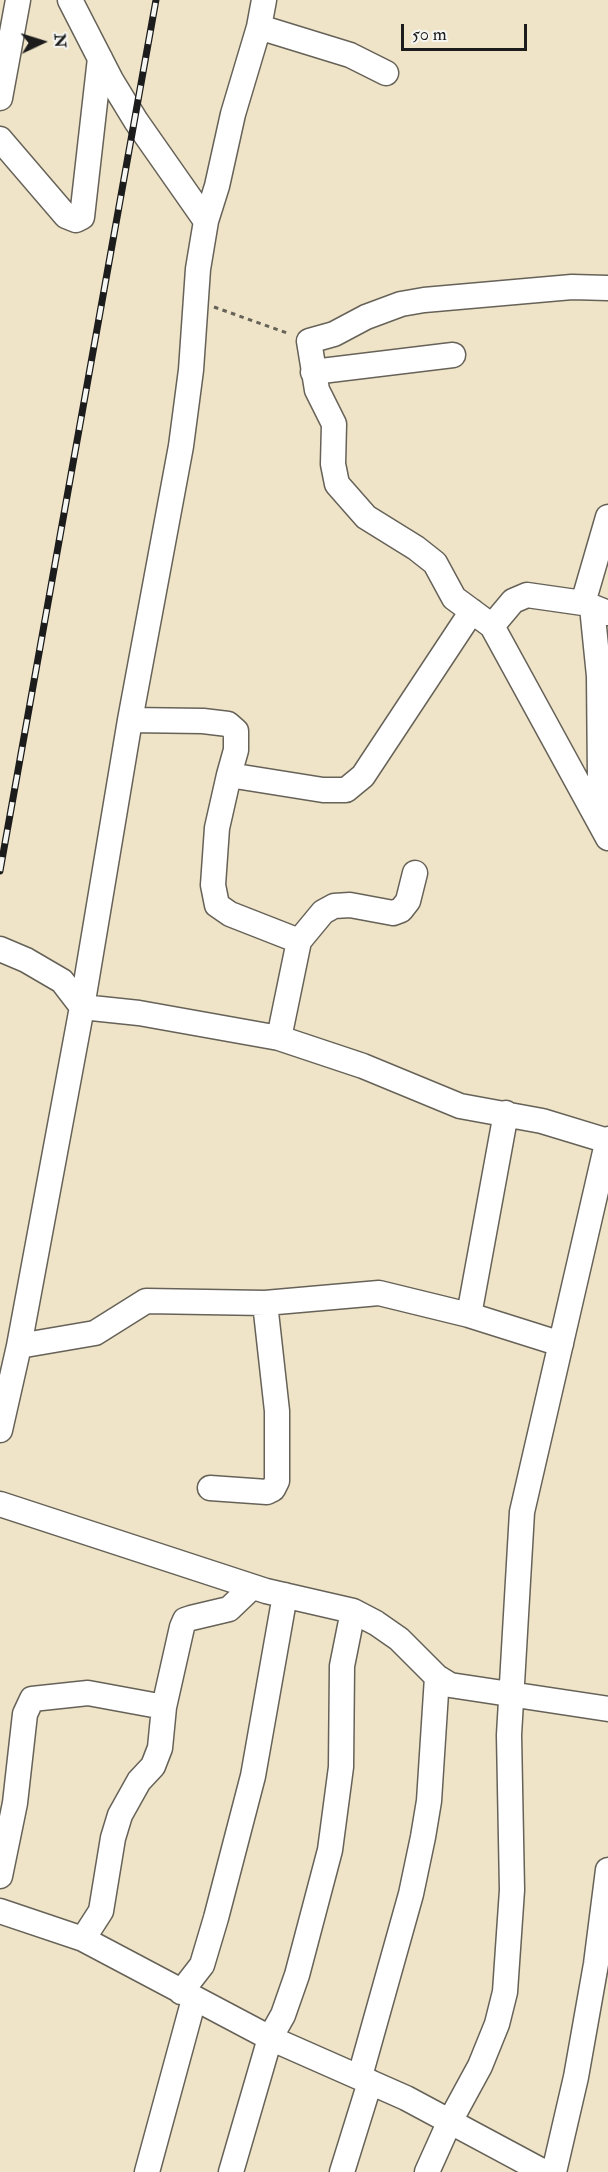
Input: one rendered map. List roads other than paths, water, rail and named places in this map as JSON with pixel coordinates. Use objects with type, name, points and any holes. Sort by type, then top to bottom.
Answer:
[{"type":"street","points":[[0,98],[18,0]]},
{"type":"street","points":[[70,0],[136,121],[206,221]]},
{"type":"street","points":[[0,1430],[19,1346],[181,446],[195,300],[206,221],[217,186],[233,114],[259,27],[264,0]]},
{"type":"street","points":[[259,27],[350,55],[386,73]]},
{"type":"street","points":[[0,140],[66,216],[76,220],[82,218],[100,58]]},
{"type":"street","points":[[606,835],[492,626],[454,598],[435,563],[416,548],[366,517],[337,484],[333,464],[334,424],[317,390],[309,341],[334,334],[366,317],[401,304],[572,287],[608,288]]},
{"type":"street","points":[[313,372],[453,355]]},
{"type":"street","points":[[606,835],[600,780],[599,676],[594,608],[608,517]]},
{"type":"street","points":[[492,626],[513,602],[527,595],[594,608]]},
{"type":"street","points":[[229,775],[323,790],[346,789],[363,776],[472,611]]},
{"type":"street","points":[[130,720],[203,721],[228,724],[236,731],[236,750],[217,828],[213,885],[217,905],[230,914],[299,941]]},
{"type":"street","points":[[279,1038],[299,941],[323,912],[334,906],[350,905],[393,913],[401,910],[408,901],[415,873]]},
{"type":"street","points":[[0,949],[26,960],[62,981],[81,1007],[139,1013],[279,1038],[363,1066],[460,1106],[506,1113],[608,1140],[522,1512],[509,1735],[512,1890],[505,1992],[497,2024],[480,2066],[449,2122],[427,2172]]},
{"type":"street","points":[[470,1315],[506,1113]]},
{"type":"street","points":[[19,1346],[94,1333],[146,1301],[265,1303],[379,1293],[470,1315],[561,1344]]},
{"type":"street","points":[[210,1488],[267,1492],[273,1489],[277,1481],[277,1411],[265,1303]]},
{"type":"street","points":[[0,1504],[252,1587],[353,1611],[399,1639],[437,1677],[450,1685],[511,1696],[607,1702]]},
{"type":"street","points":[[83,1939],[101,1911],[113,1838],[120,1815],[139,1781],[153,1766],[160,1748],[164,1707],[179,1636],[185,1620],[229,1609],[252,1587]]},
{"type":"street","points":[[147,2172],[187,1996],[202,1965],[253,1776],[285,1595]]},
{"type":"street","points":[[231,2172],[270,2038],[283,2015],[297,1975],[330,1850],[340,1767],[342,1666],[353,1611]]},
{"type":"street","points":[[342,2172],[423,1837],[429,1801],[437,1677]]},
{"type":"street","points":[[0,1876],[15,1803],[25,1714],[32,1699],[88,1694],[164,1707]]},
{"type":"street","points":[[554,2172],[576,2077],[596,1964],[608,1870]]},
{"type":"street","points":[[0,1911],[83,1939],[270,2038],[406,2097],[544,2172]]},
{"type":"railway","points":[[0,871],[156,0]]}]
